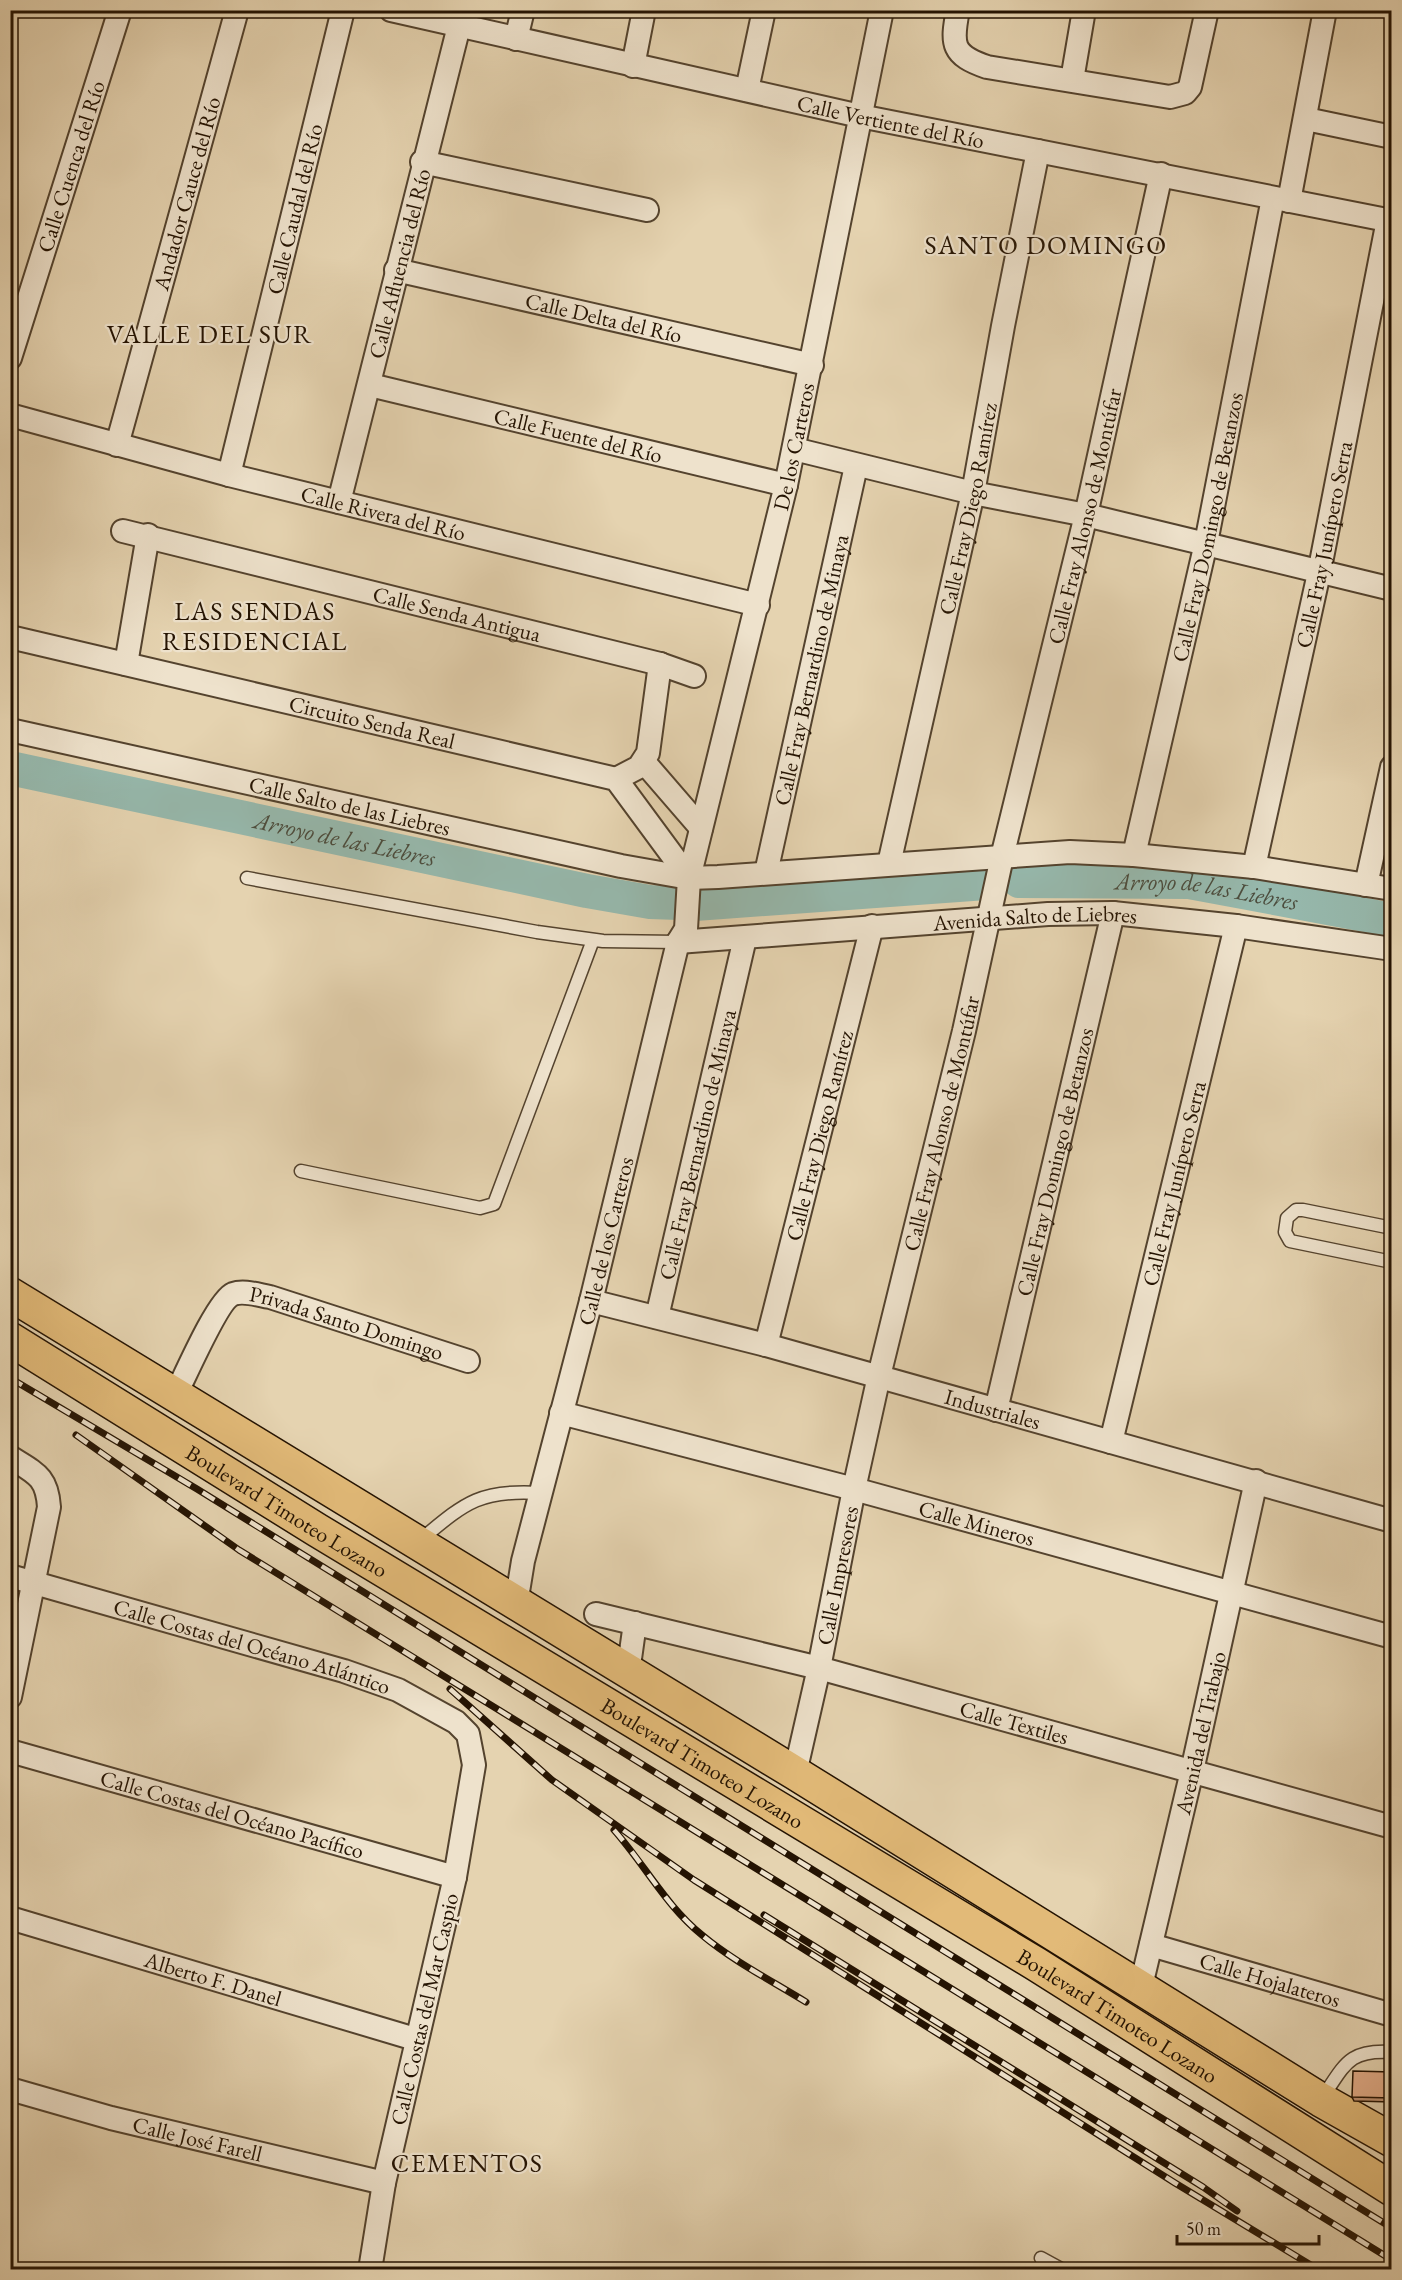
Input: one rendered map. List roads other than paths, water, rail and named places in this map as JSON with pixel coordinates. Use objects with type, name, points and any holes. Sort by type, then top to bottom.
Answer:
[{"type":"main road","name":"Boulevard Timoteo Lozano","points":[[10,1294],[795,1773],[1321,2100],[1392,2140]]},
{"type":"main road","name":"Boulevard Timoteo Lozano","points":[[10,1339],[337,1543],[1036,1964],[1392,2189]]},
{"type":"street","name":"Calle Cuenca del Río","points":[[10,358],[120,10]]},
{"type":"street","name":"Andador Cauce del Río","points":[[117,445],[237,10]]},
{"type":"street","name":"Calle Caudal del Río","points":[[229,475],[343,10]]},
{"type":"street","points":[[516,39],[523,10]]},
{"type":"street","points":[[633,66],[644,10]]},
{"type":"street","points":[[747,90],[764,10]]},
{"type":"street","name":"De los Carteros","points":[[688,885],[758,605],[794,449],[882,10]]},
{"type":"street","points":[[958,10],[954,38],[961,56],[987,67],[1170,97],[1185,93],[1192,81],[1207,10]]},
{"type":"street","points":[[1072,80],[1084,10]]},
{"type":"street","name":"Calle Fray Domingo de Betanzos","points":[[1134,855],[1206,543],[1281,200],[1306,119],[1325,10]]},
{"type":"street","name":"Calle Vertiente del Río","points":[[399,11],[860,116],[1390,220]]},
{"type":"street","name":"Calle Afluencia del Río","points":[[339,502],[370,385],[422,162],[459,26]]},
{"type":"street","points":[[1306,119],[1392,137]]},
{"type":"street","name":"Calle Fray Diego Ramírez","points":[[889,864],[973,493],[1038,151]]},
{"type":"street","points":[[422,162],[647,210]]},
{"type":"street","name":"Calle Fray Alonso de Montúfar","points":[[879,1376],[1086,515],[1161,174]]},
{"type":"street","name":"Calle Fray Junípero Serra","points":[[1254,867],[1319,573],[1390,220]]},
{"type":"street","name":"Calle Delta del Río","points":[[396,270],[812,365]]},
{"type":"street","name":"Calle Fuente del Río","points":[[370,385],[786,485]]},
{"type":"street","name":"Calle Rivera del Río","points":[[10,415],[229,475],[758,605]]},
{"type":"street","points":[[794,449],[856,466],[973,493],[1086,515],[1392,589]]},
{"type":"street","name":"Calle Fray Bernardino de Minaya","points":[[766,873],[856,466]]},
{"type":"street","name":"Calle Senda Antigua","points":[[123,531],[148,535],[660,664],[694,676]]},
{"type":"street","points":[[126,664],[148,535]]},
{"type":"street","name":"Circuito Senda Real","points":[[10,637],[616,779]]},
{"type":"street","points":[[660,664],[650,746],[644,762],[635,770],[616,779],[688,885],[766,873],[889,864],[1001,864],[1070,852],[1134,855],[1254,867],[1392,889]]},
{"type":"street","name":"Calle Salto de las Liebres","points":[[10,730],[621,866],[688,885]]},
{"type":"street","points":[[644,762],[701,828]]},
{"type":"street","points":[[1366,885],[1392,768]]},
{"type":"street","name":"Calle de los Carteros","points":[[516,1604],[523,1561],[591,1301],[682,935],[688,885]]},
{"type":"street","name":"Calle Fray Domingo de Betanzos","points":[[996,1410],[1113,913]]},
{"type":"street","name":"Avenida Salto de Liebres","points":[[682,935],[745,938],[991,914],[1113,913],[1236,926],[1392,949]]},
{"type":"street","name":"Calle Fray Diego Ramírez","points":[[766,1345],[872,926]]},
{"type":"street","name":"Calle Fray Junípero Serra","points":[[1111,1442],[1128,1360],[1236,926]]},
{"type":"street","name":"Calle Fray Bernardino de Minaya","points":[[657,1317],[745,938]]},
{"type":"street","name":"Privada Santo Domingo","points":[[176,1394],[225,1299],[242,1292],[280,1300],[468,1361]]},
{"type":"street","name":"Industriales","points":[[591,1301],[879,1376],[1392,1521]]},
{"type":"street","name":"Calle Impresores","points":[[795,1773],[879,1376]]},
{"type":"street","name":"Calle Mineros","points":[[561,1413],[854,1489],[1392,1637]]},
{"type":"street","points":[[10,1457],[40,1476],[48,1490],[49,1507],[36,1583],[10,1697]]},
{"type":"street","name":"Avenida del Trabajo","points":[[1141,1986],[1192,1771],[1256,1481]]},
{"type":"street","name":"Calle Costas del Océano Atlántico","points":[[10,1576],[344,1671],[398,1690],[456,1722],[468,1734],[473,1749]]},
{"type":"street","name":"Calle Textiles","points":[[596,1614],[819,1668],[1392,1827]]},
{"type":"street","points":[[628,1673],[635,1623]]},
{"type":"street","name":"Calle Costas del Mar Caspio","points":[[370,2270],[384,2183],[415,2039],[455,1877],[472,1779],[473,1749]]},
{"type":"street","name":"Calle Costas del Océano Pacífico","points":[[10,1752],[455,1877]]},
{"type":"street","name":"Alberto F. Danel","points":[[10,1918],[415,2039]]},
{"type":"street","name":"Calle Hojalateros","points":[[1151,1945],[1392,2015]]},
{"type":"street","name":"Calle José Farell","points":[[10,2089],[111,2118],[384,2183]]},
{"type":"lane","points":[[247,878],[593,940],[635,943],[682,935]]},
{"type":"lane","points":[[301,1171],[480,1208],[494,1204],[593,940]]},
{"type":"lane","points":[[1392,1228],[1296,1210],[1287,1218],[1285,1232],[1290,1241],[1392,1262]]},
{"type":"lane","points":[[417,1543],[459,1508],[483,1496],[510,1491],[540,1493]]},
{"type":"lane","points":[[1321,2100],[1354,2057],[1368,2050],[1392,2052]]},
{"type":"lane","points":[[1041,2258],[1063,2270]]},
{"type":"waterway","name":"Arroyo de las Liebres","points":[[10,768],[587,891],[650,902],[679,903]]},
{"type":"waterway","name":"Arroyo de las Liebres","points":[[1019,881],[1189,882],[1392,920]]},
{"type":"waterway","name":"Arroyo de las Liebres","points":[[695,904],[986,883]]},
{"type":"railway","points":[[10,1378],[197,1489],[1392,2228]]},
{"type":"railway","points":[[76,1435],[239,1550],[1392,2260]]},
{"type":"railway","points":[[450,1689],[552,1780],[694,1880],[1175,2183],[1319,2270]]},
{"type":"railway","points":[[614,1830],[689,1924],[727,1953],[806,2002]]},
{"type":"railway","points":[[764,1915],[1203,2187],[1237,2211]]},
{"type":"district","name":"SANTO DOMINGO","points":[[1046,245]]},
{"type":"district","name":"VALLE DEL SUR","points":[[210,334]]},
{"type":"district","name":"LAS SENDAS RESIDENCIAL","points":[[255,626]]},
{"type":"district","name":"CEMENTOS","points":[[467,2163]]}]
